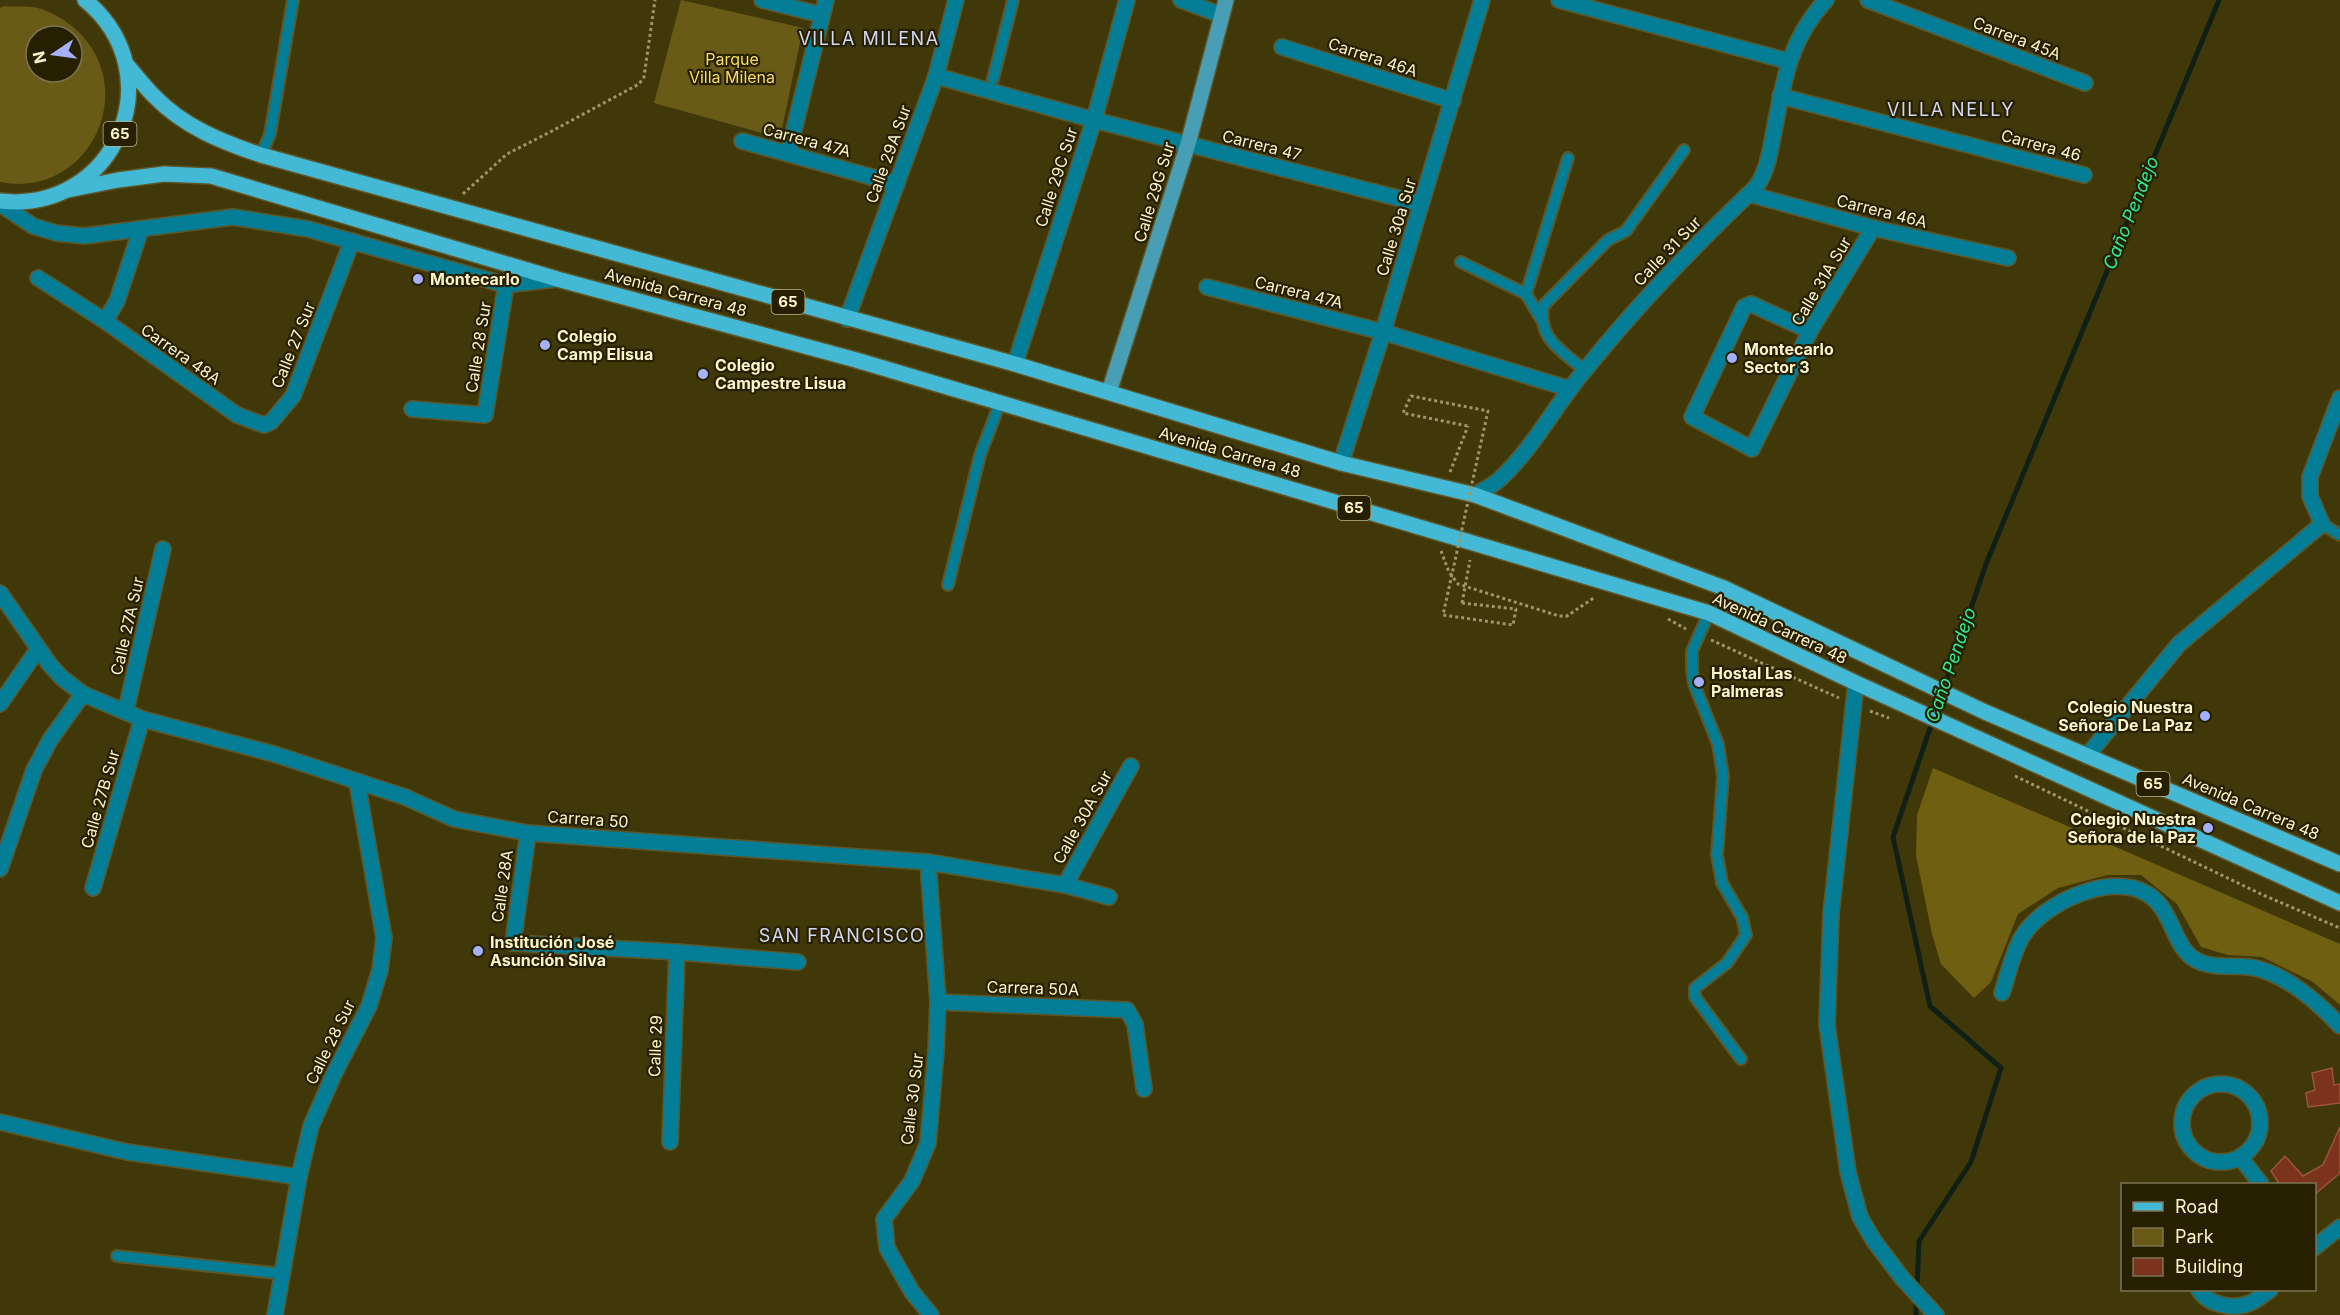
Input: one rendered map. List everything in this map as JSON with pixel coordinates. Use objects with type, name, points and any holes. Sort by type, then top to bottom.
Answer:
[{"type":"main road","name":"65","points":[[0,202],[33,202],[68,190],[98,168],[119,137],[129,101],[126,64],[116,38],[98,7],[85,0]]},
{"type":"main road","name":"Avenida Carrera 48","points":[[126,64],[154,97],[185,122],[220,141],[261,155],[1015,364],[1341,463],[1474,495],[1724,588],[1967,703],[2340,864]]},
{"type":"main road","name":"Avenida Carrera 48","points":[[68,190],[164,174],[211,176],[557,279],[856,360],[1709,613],[1953,728],[2340,903]]},
{"type":"street","points":[[762,0],[822,15]]},
{"type":"street","points":[[788,154],[826,0]]},
{"type":"street","name":"Calle 29A Sur","points":[[847,319],[936,76],[956,0]]},
{"type":"street","name":"Calle 29C Sur","points":[[1015,364],[1094,120],[1127,0]]},
{"type":"street","points":[[1181,0],[1224,7]]},
{"type":"street","name":"Calle 30a Sur","points":[[1341,463],[1383,332],[1482,0]]},
{"type":"street","points":[[1559,0],[1788,61]]},
{"type":"street","name":"Calle 31 Sur","points":[[1474,495],[1501,479],[1536,437],[1584,370],[1685,256],[1756,187],[1766,169],[1788,61],[1803,29],[1826,0]]},
{"type":"street","name":"Carrera 45A","points":[[1868,0],[2085,83]]},
{"type":"street","name":"Calle 29G Sur","points":[[1109,392],[1188,144],[1224,7]]},
{"type":"street","name":"Carrera 46A","points":[[1282,47],[1453,101]]},
{"type":"street","name":"Carrera 47","points":[[936,76],[1094,120],[1421,204]]},
{"type":"street","name":"Carrera 46","points":[[1780,96],[2084,175]]},
{"type":"street","name":"Carrera 47A","points":[[742,141],[897,184]]},
{"type":"street","name":"Carrera 46A","points":[[1749,194],[1873,228],[2008,258]]},
{"type":"street","points":[[0,202],[33,226],[56,233],[84,236],[233,217],[308,229],[506,285],[557,279]]},
{"type":"street","name":"Calle 31A Sur","points":[[1810,331],[1751,304],[1744,307],[1692,417],[1752,449],[1810,331],[1873,228]]},
{"type":"street","points":[[105,321],[117,301],[141,229]]},
{"type":"street","name":"Calle 27 Sur","points":[[237,415],[264,426],[271,422],[293,396],[352,241]]},
{"type":"street","name":"Carrera 48A","points":[[38,278],[105,321],[237,415]]},
{"type":"street","name":"Calle 28 Sur","points":[[412,409],[485,415],[506,285]]},
{"type":"street","name":"Carrera 47A","points":[[1207,287],[1383,332],[1570,389]]},
{"type":"street","points":[[2087,756],[2179,644],[2322,524],[2310,496],[2310,477],[2340,398]]},
{"type":"street","name":"Calle 27A Sur","points":[[126,711],[163,549]]},
{"type":"street","name":"Carrera 50","points":[[0,593],[38,649],[62,678],[83,694],[142,719],[274,754],[405,797],[454,819],[528,833],[928,862],[1065,885],[1110,897]]},
{"type":"street","points":[[0,704],[38,649]]},
{"type":"street","points":[[1856,683],[1831,914],[1827,1025],[1848,1172],[1860,1217],[1874,1241],[1936,1315]]},
{"type":"street","points":[[0,869],[34,770],[50,740],[83,694]]},
{"type":"street","name":"Calle 27B Sur","points":[[93,888],[142,719]]},
{"type":"street","name":"Calle 30A Sur","points":[[1065,885],[1131,765]]},
{"type":"street","name":"Calle 28 Sur","points":[[275,1315],[284,1274],[299,1177],[311,1126],[334,1074],[369,1006],[380,970],[384,938],[357,782]]},
{"type":"street","name":"Calle 28A","points":[[528,833],[513,943],[677,952]]},
{"type":"street","name":"Calle 30 Sur","points":[[928,862],[938,1002],[928,1143],[912,1181],[884,1219],[887,1248],[912,1292],[931,1315]]},
{"type":"street","points":[[2002,993],[2010,966],[2023,936],[2048,910],[2099,887],[2124,886],[2149,894],[2167,912],[2182,949],[2194,960],[2209,965],[2253,967],[2270,974],[2308,995],[2340,1026]]},
{"type":"street","points":[[677,952],[798,962]]},
{"type":"street","name":"Calle 29","points":[[670,1142],[677,952]]},
{"type":"street","name":"Carrera 50A","points":[[938,1002],[1127,1010],[1135,1024],[1144,1089]]},
{"type":"street","points":[[2220,1084],[2230,1085],[2248,1095],[2254,1103],[2258,1112],[2259,1133],[2248,1151],[2240,1157],[2230,1160],[2210,1160],[2201,1155],[2187,1140],[2183,1130],[2184,1112],[2194,1095],[2201,1089],[2220,1084]]},
{"type":"street","points":[[0,1122],[127,1152],[299,1177]]},
{"type":"street","points":[[2240,1157],[2260,1183]]},
{"type":"street","points":[[2316,1246],[2340,1227]]},
{"type":"street","points":[[2200,1291],[2211,1300],[2229,1306],[2249,1304],[2268,1291]]},
{"type":"lane","points":[[261,155],[270,134],[293,0]]},
{"type":"lane","points":[[993,79],[1013,0]]},
{"type":"lane","points":[[1541,319],[1543,306],[1608,240],[1626,231],[1684,150]]},
{"type":"lane","points":[[1526,294],[1568,158]]},
{"type":"lane","points":[[1461,262],[1526,294],[1541,319],[1546,336],[1584,370]]},
{"type":"lane","points":[[948,585],[981,455],[1000,403]]},
{"type":"lane","points":[[2322,524],[2340,524]]},
{"type":"lane","points":[[2322,524],[2340,535]]},
{"type":"lane","points":[[1709,613],[1692,651],[1692,669],[1694,684],[1718,744],[1723,776],[1717,855],[1722,883],[1742,917],[1746,935],[1727,963],[1695,988],[1695,997],[1741,1059]]},
{"type":"lane","points":[[117,1256],[284,1274]]},
{"type":"path","points":[[462,195],[507,154],[639,84],[644,77],[655,0]]},
{"type":"path","points":[[1450,472],[1468,426],[1403,413],[1411,396],[1488,411],[1443,615],[1513,625],[1516,609],[1462,603],[1475,544]]},
{"type":"path","points":[[1433,546],[1441,551],[1449,572],[1458,584],[1559,616],[1567,616],[1592,598],[1599,596]]},
{"type":"path","points":[[1664,618],[1854,705],[1892,719]]},
{"type":"path","points":[[2009,773],[2263,895],[2340,928]]},
{"type":"green space","name":"Parque Villa Milena","points":[[681,0],[803,28],[780,138],[654,103]]},
{"type":"green space","points":[[4,6],[38,8],[69,24],[24,24],[24,84],[84,84],[84,40],[94,51],[104,79],[104,107],[97,133],[81,156],[59,174],[32,183],[0,182],[0,8]]},
{"type":"shaded area","points":[[1933,768],[2340,944],[2340,1005],[2313,982],[2262,957],[2228,955],[2201,947],[2177,904],[2141,875],[2107,875],[2058,888],[2018,914],[1991,982],[1974,998],[1941,964],[1932,934],[1916,856],[1917,815]]},
{"type":"building","points":[[2332,1068],[2334,1085],[2340,1084],[2340,1103],[2308,1107],[2306,1093],[2315,1090],[2312,1073]]},
{"type":"building","points":[[2340,1127],[2340,1173],[2316,1193],[2316,1183],[2279,1183],[2271,1171],[2285,1156],[2303,1176],[2323,1165]]},
{"type":"waterway","name":"Caño Pendejo","points":[[1917,1289],[1919,1241],[1971,1162],[2001,1068],[1930,1006],[1893,837],[1986,564],[2219,0]]},
{"type":"waterway","name":"Caño Pendejo","points":[[1916,1299],[1916,1315]]},
{"type":"place","name":"Montecarlo","points":[[418,279]]},
{"type":"place","name":"Colegio Camp Elisua","points":[[545,345]]},
{"type":"place","name":"Montecarlo Sector 3","points":[[1732,358]]},
{"type":"place","name":"Colegio Campestre Lisua","points":[[703,374]]},
{"type":"place","name":"Hostal Las Palmeras","points":[[1699,682]]},
{"type":"place","name":"Colegio Nuestra Señora De La Paz","points":[[2205,716]]},
{"type":"place","name":"Colegio Nuestra Señora de la Paz","points":[[2208,828]]},
{"type":"place","name":"Institución José Asunción Silva","points":[[478,951]]},
{"type":"district","name":"VILLA MILENA","points":[[869,39]]},
{"type":"district","name":"VILLA NELLY","points":[[1951,110]]},
{"type":"district","name":"SAN FRANCISCO","points":[[842,936]]}]
